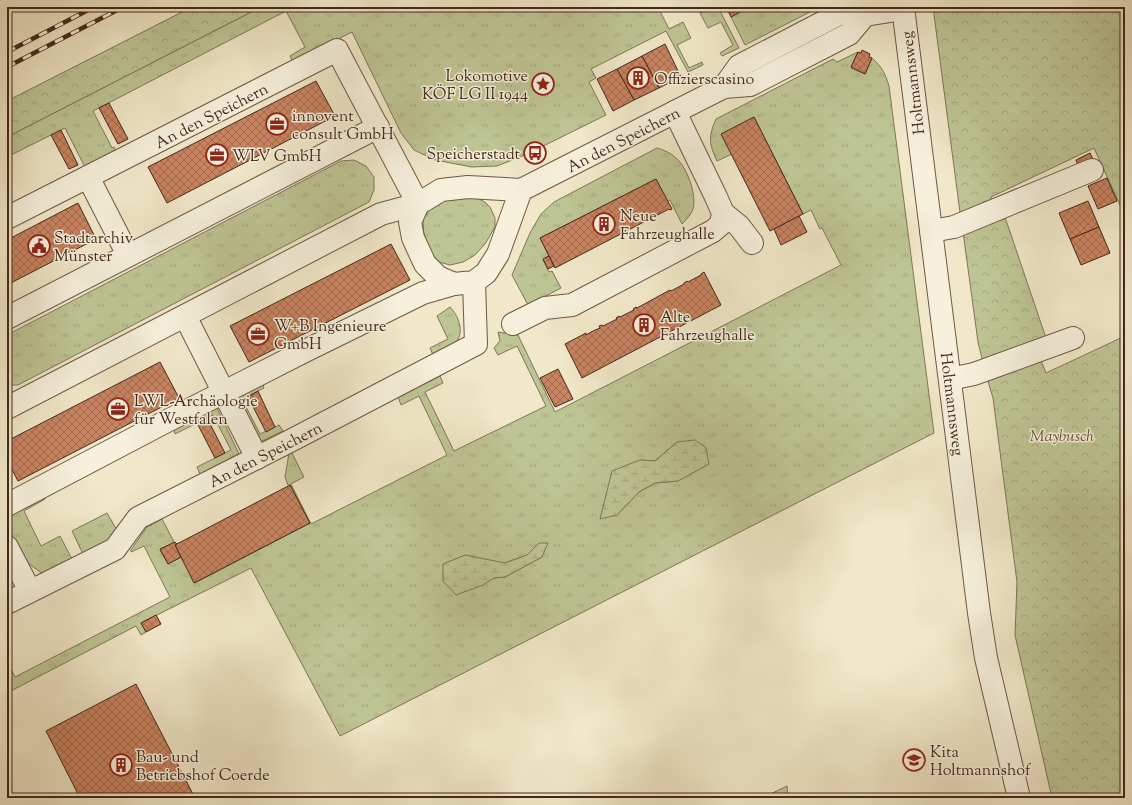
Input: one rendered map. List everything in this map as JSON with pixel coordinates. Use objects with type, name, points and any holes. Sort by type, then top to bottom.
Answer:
[{"type":"street","name":"An den Speichern","points":[[521,190],[724,87],[739,66],[841,13],[865,15],[903,8]]},
{"type":"street","name":"Holtmannsweg","points":[[903,8],[978,613],[986,658],[1019,798]]},
{"type":"street","name":"An den Speichern","points":[[7,218],[337,50],[418,204]]},
{"type":"street","points":[[675,112],[723,213],[739,226],[752,243]]},
{"type":"street","points":[[7,318],[378,127]]},
{"type":"street","points":[[931,231],[954,227],[1092,170]]},
{"type":"street","points":[[88,177],[128,255]]},
{"type":"street","points":[[7,408],[381,214],[418,204],[442,190],[468,187],[521,190],[498,254],[486,273],[464,283],[423,293],[224,392],[7,505]]},
{"type":"street","points":[[418,204],[410,222],[413,238],[425,264],[438,277],[464,283]]},
{"type":"street","points":[[513,324],[545,308],[572,305],[713,231],[721,224],[723,213]]},
{"type":"street","name":"An den Speichern","points":[[7,602],[115,549],[138,518],[258,458],[476,344],[464,283]]},
{"type":"street","points":[[185,316],[258,458]]},
{"type":"street","points":[[950,378],[974,374],[1073,338]]},
{"type":"street","points":[[7,547],[30,591]]},
{"type":"green space","points":[[192,7],[261,7],[7,137],[7,101]]},
{"type":"green space","points":[[261,7],[658,7],[669,29],[683,22],[691,38],[677,45],[689,68],[702,62],[703,65],[688,72],[666,31],[591,69],[596,78],[589,82],[606,115],[525,155],[497,166],[472,167],[435,160],[414,150],[401,133],[352,32],[293,62],[290,56],[305,47],[286,11],[93,111],[112,148],[114,147],[117,153],[86,169],[65,128],[7,157],[7,137]]},
{"type":"green space","points":[[713,7],[718,7],[739,48],[722,56],[720,53],[733,45],[721,22],[708,28],[700,13]]},
{"type":"green space","points":[[749,7],[814,7],[810,12],[745,45],[731,17]]},
{"type":"green space","points":[[933,7],[1125,7],[1125,216],[1094,148],[991,197],[994,205],[961,220]]},
{"type":"green space","points":[[858,52],[851,68],[865,74],[872,58],[883,70],[889,86],[934,433],[340,736],[251,568],[141,623],[146,632],[141,635],[136,626],[7,693],[7,661],[15,677],[170,597],[144,546],[131,552],[147,527],[162,519],[174,542],[160,550],[168,564],[181,557],[195,583],[310,523],[285,477],[289,453],[291,451],[304,477],[291,484],[311,524],[447,455],[419,396],[401,405],[398,397],[440,376],[443,383],[425,392],[454,451],[546,406],[517,346],[498,355],[494,348],[500,341],[498,332],[518,335],[555,412],[841,265],[811,210],[803,214],[754,117],[722,134],[732,154],[717,161],[712,150],[710,140],[716,119],[833,59],[837,62]],"holes":[[[677,442],[678,481],[655,483],[639,492],[617,515],[640,460],[655,461]],[[539,543],[542,557],[505,577],[494,578],[505,563],[527,555]]]},
{"type":"green space","points":[[657,148],[674,156],[680,162],[687,174],[694,196],[693,209],[688,217],[682,224],[670,200],[667,201],[656,179],[540,238],[549,256],[543,260],[549,272],[552,271],[561,288],[528,305],[512,275],[530,233],[541,214],[554,202]]},
{"type":"green space","points":[[354,160],[366,166],[374,177],[374,190],[369,202],[18,385],[7,385],[7,335],[341,161]]},
{"type":"green space","points":[[473,196],[485,202],[490,207],[495,218],[495,227],[485,244],[475,255],[463,262],[450,265],[439,262],[429,251],[424,241],[423,219],[432,207],[444,200]]},
{"type":"green space","points":[[1005,217],[1047,341],[984,366],[978,342],[963,232]]},
{"type":"green space","points":[[450,307],[458,319],[460,329],[459,338],[454,344],[433,355],[430,348],[448,339],[437,316]]},
{"type":"green space","name":"Maybusch","points":[[1125,336],[1125,798],[1052,798],[1015,635],[1017,582],[993,398],[986,375],[1040,358],[1046,373]]},
{"type":"green space","points":[[263,385],[264,388],[242,399],[260,434],[279,425],[283,431],[258,443],[236,399]]},
{"type":"green space","points":[[217,408],[239,454],[200,474],[197,467],[231,450],[213,415],[175,434],[174,430]]},
{"type":"green space","points":[[695,440],[706,448],[709,464],[678,481],[655,483],[639,492],[617,515],[600,519],[612,471],[640,460],[655,461],[677,442]]},
{"type":"green space","points":[[44,496],[45,499],[24,511],[41,546],[60,536],[72,559],[43,574],[25,561],[7,526],[7,516]]},
{"type":"green space","points":[[107,513],[118,532],[113,539],[83,554],[72,531]]},
{"type":"green space","points":[[539,543],[548,543],[542,557],[505,577],[494,578],[483,585],[456,595],[443,581],[443,564],[465,555],[505,563],[527,555]]},
{"type":"green space","points":[[787,786],[788,798],[762,798]]},
{"type":"building","points":[[726,7],[749,7],[731,17]]},
{"type":"building","points":[[665,44],[681,77],[659,88],[642,56]]},
{"type":"building","points":[[862,50],[870,54],[869,57],[872,58],[865,74],[851,67],[858,52],[861,53]]},
{"type":"building","name":"Offizierscasino","points":[[642,56],[659,88],[634,100],[617,69]]},
{"type":"building","points":[[617,69],[634,100],[613,111],[597,79]]},
{"type":"building","points":[[316,81],[335,116],[167,203],[148,167]]},
{"type":"building","points":[[109,103],[128,139],[118,144],[99,108]]},
{"type":"building","points":[[754,117],[803,214],[770,231],[721,134]]},
{"type":"building","points":[[61,130],[78,165],[69,169],[51,135]]},
{"type":"building","points":[[1090,153],[1094,162],[1079,168],[1076,160]]},
{"type":"building","points":[[1107,178],[1117,201],[1098,209],[1088,186]]},
{"type":"building","name":"Neue Fahrzeughalle","points":[[656,179],[672,209],[669,209],[555,268],[540,238]]},
{"type":"building","points":[[1088,201],[1099,227],[1070,239],[1059,213]]},
{"type":"building","points":[[78,203],[96,239],[7,285],[7,240]]},
{"type":"building","points":[[799,216],[807,232],[781,245],[774,229]]},
{"type":"building","points":[[1099,227],[1110,253],[1081,265],[1070,239]]},
{"type":"building","points":[[391,244],[410,280],[249,362],[230,326]]},
{"type":"building","points":[[549,256],[554,266],[548,269],[543,259]]},
{"type":"building","name":"Alte Fahrzeughalle","points":[[704,272],[721,305],[582,378],[565,344],[586,333],[586,335],[600,328],[599,326],[603,326],[617,319],[616,318],[619,316],[620,317],[634,310],[633,309],[636,307],[637,308],[670,290],[671,291]]},
{"type":"building","points":[[160,362],[179,398],[18,481],[7,460],[7,441]]},
{"type":"building","points":[[558,369],[573,399],[555,407],[540,378]]},
{"type":"building","points":[[258,391],[275,427],[266,432],[248,397]]},
{"type":"building","points":[[207,418],[225,453],[215,458],[197,423]]},
{"type":"building","points":[[290,485],[310,523],[194,583],[175,545]]},
{"type":"building","points":[[175,542],[181,557],[168,564],[160,549]]},
{"type":"building","points":[[156,615],[161,624],[146,632],[141,623]]},
{"type":"building","name":"Bau- und Betriebshof Coerde","points":[[136,684],[195,798],[80,798],[46,731]]},
{"type":"railway","points":[[7,52],[94,7]]},
{"type":"railway","points":[[7,67],[123,7]]},
{"type":"place","name":"Offizierscasino","points":[[638,78]]},
{"type":"place","name":"Lokomotive KÖF LG II 1944","points":[[543,84]]},
{"type":"place","name":"innovent consult GmbH","points":[[277,124]]},
{"type":"place","name":"Speicherstadt","points":[[535,153]]},
{"type":"place","name":"WLV GmbH","points":[[217,155]]},
{"type":"place","name":"Neue Fahrzeughalle","points":[[604,224]]},
{"type":"place","name":"Stadtarchiv Münster","points":[[39,246]]},
{"type":"place","name":"Alte Fahrzeughalle","points":[[644,325]]},
{"type":"place","name":"W+B Ingenieure GmbH","points":[[258,334]]},
{"type":"place","name":"LWL-Archäologie für Westfalen","points":[[118,409]]},
{"type":"place","name":"Kita Holtmannshof","points":[[914,760]]},
{"type":"place","name":"Bau- und Betriebshof Coerde","points":[[121,765]]}]
